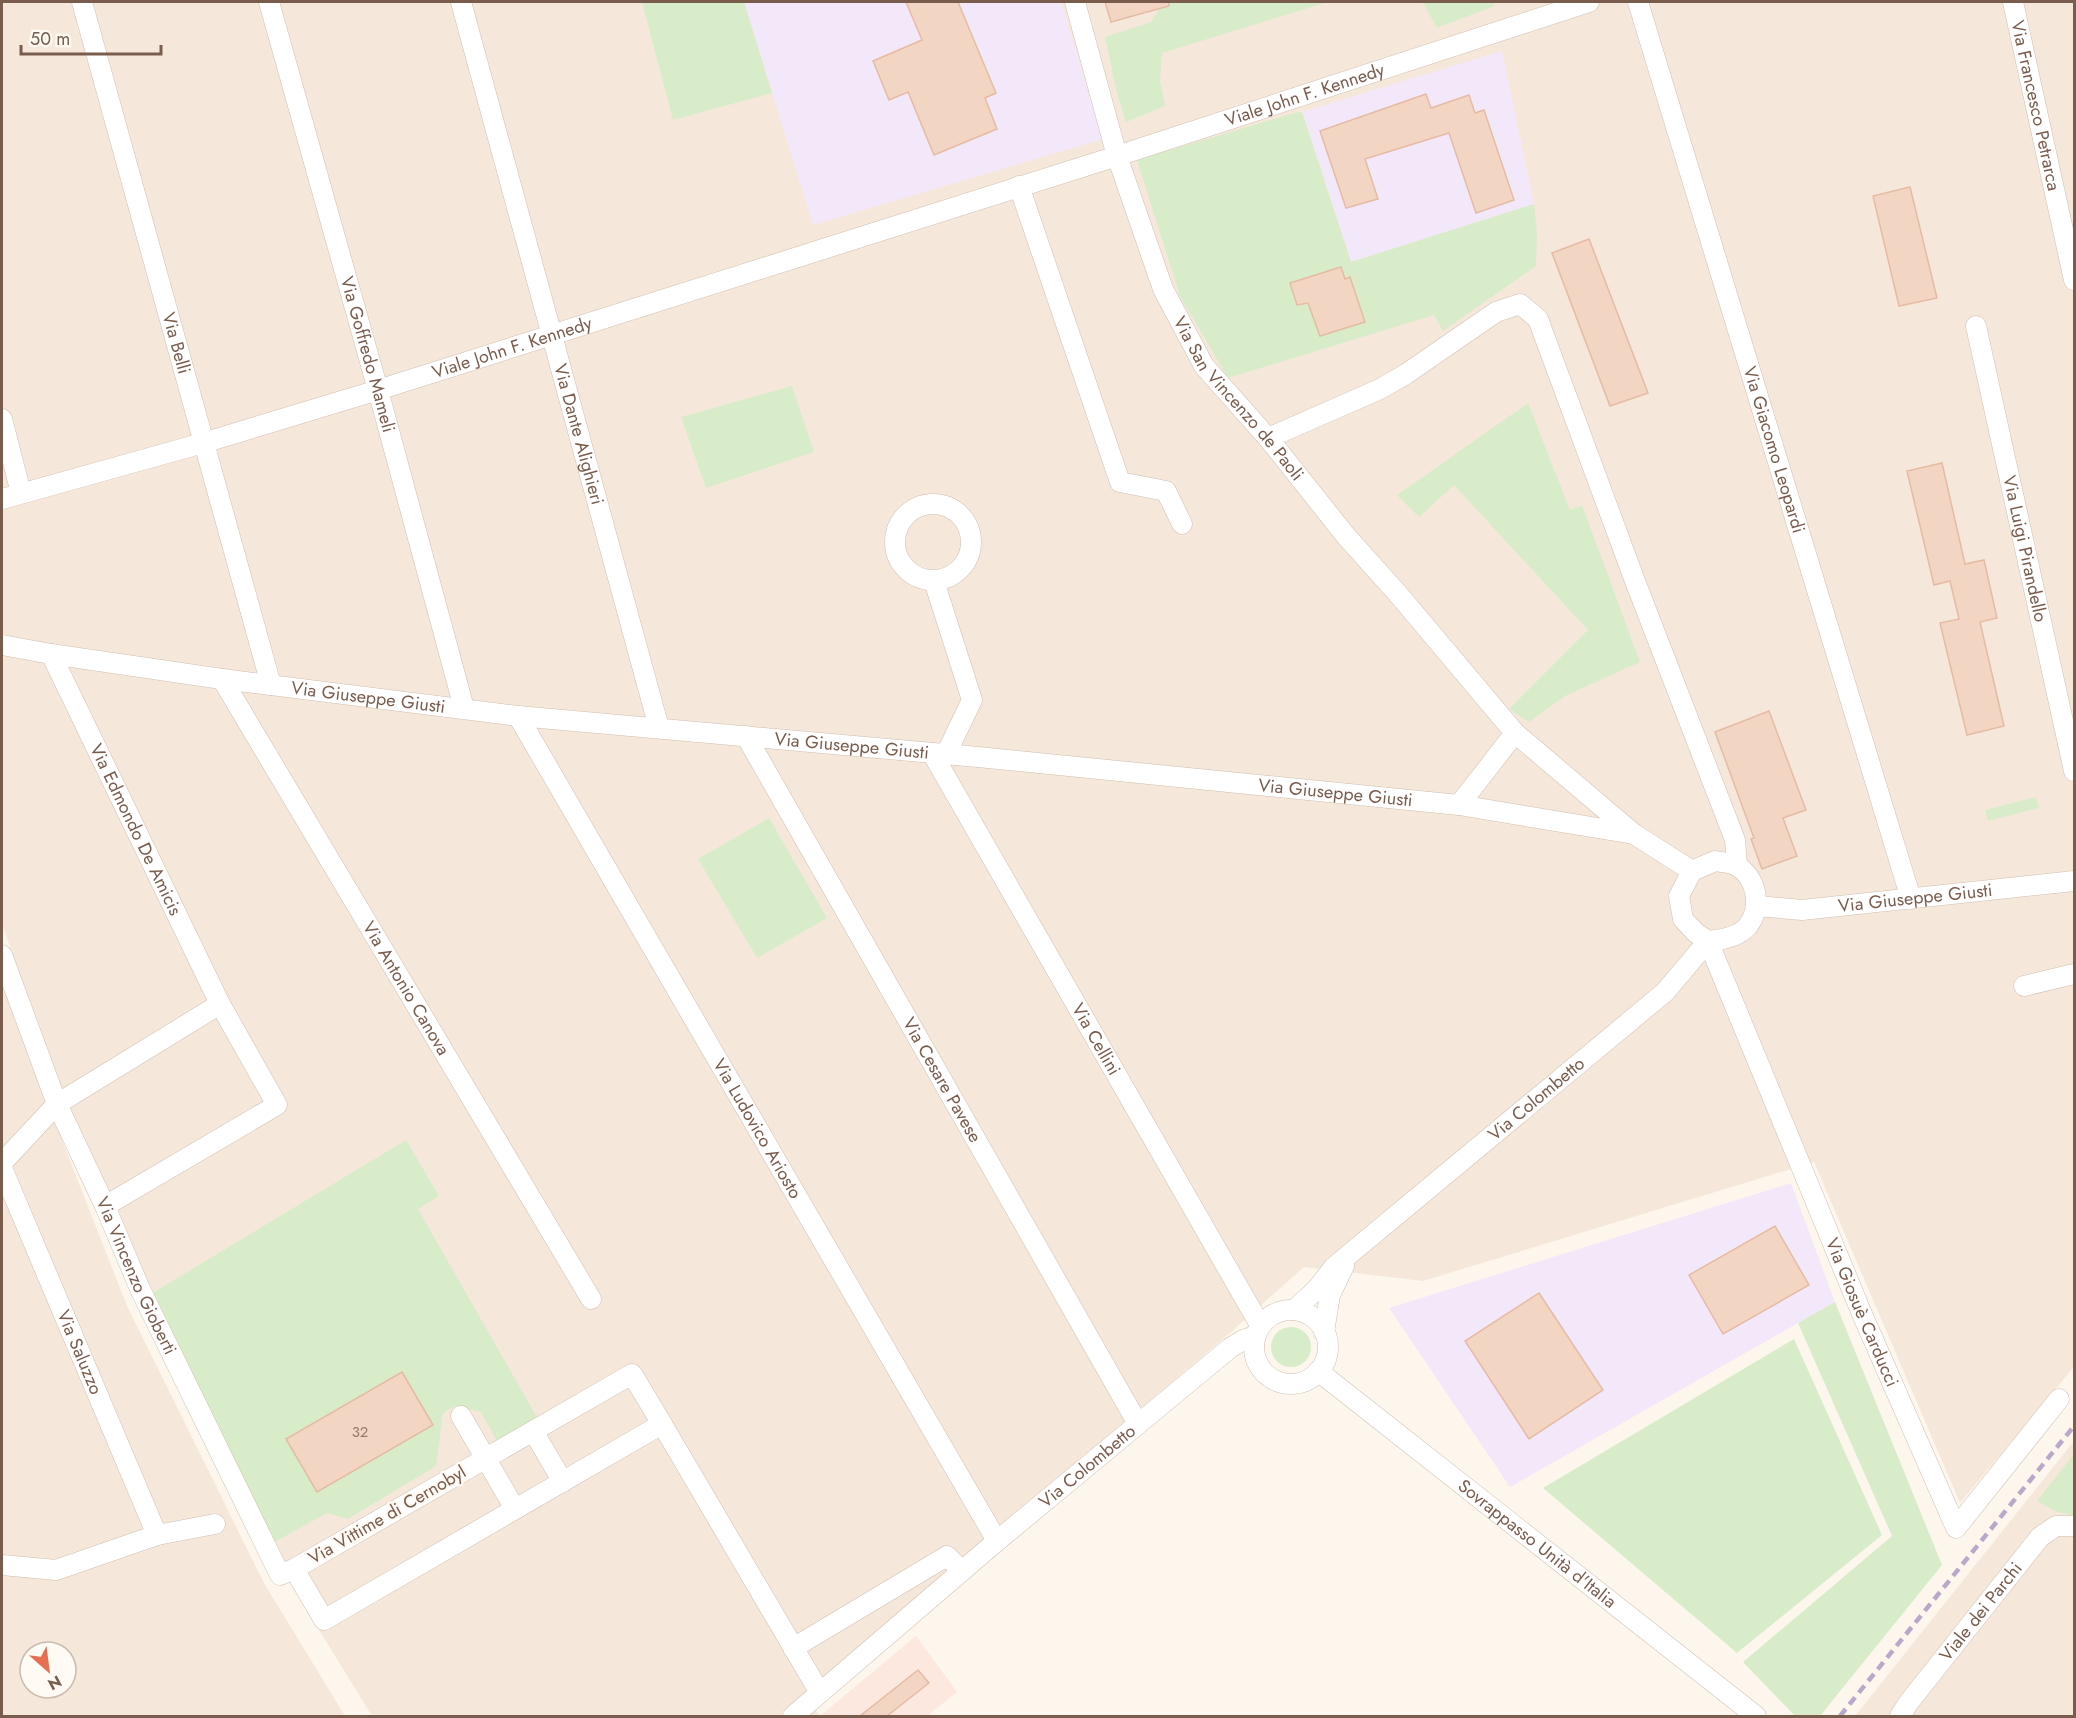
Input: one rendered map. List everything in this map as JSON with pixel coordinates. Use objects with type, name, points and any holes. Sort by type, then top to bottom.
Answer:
[{"type":"street","name":"Via Belli","points":[[82,2],[271,686]]},
{"type":"street","name":"Via Goffredo Mameli","points":[[269,2],[464,708]]},
{"type":"street","name":"Via Dante Alighieri","points":[[461,2],[659,728]]},
{"type":"street","name":"Via San Vincenzo de Paoli","points":[[1075,2],[1117,156],[1163,289],[1204,366],[1268,438],[1346,536],[1398,594],[1515,734],[1634,834]]},
{"type":"street","name":"Viale John F. Kennedy","points":[[2,499],[203,443],[378,390],[1117,156],[1589,2]]},
{"type":"street","name":"Via Giacomo Leopardi","points":[[1638,2],[1911,899]]},
{"type":"street","name":"Via Francesco Petrarca","points":[[2013,2],[2074,280]]},
{"type":"street","points":[[1019,186],[1120,482],[1166,491],[1182,524]]},
{"type":"street","points":[[1268,438],[1380,389],[1406,374],[1496,312],[1520,304],[1538,319],[1635,581],[1735,840],[1737,866]]},
{"type":"street","name":"Via Luigi Pirandello","points":[[1976,326],[2074,771]]},
{"type":"street","points":[[2,419],[21,493]]},
{"type":"street","points":[[934,581],[972,700],[939,754]]},
{"type":"street","name":"Via Giuseppe Giusti","points":[[2,645],[271,686],[518,716],[939,754],[1459,805],[1634,834],[1692,871]]},
{"type":"street","name":"Via Edmondo De Amicis","points":[[51,654],[220,1005],[276,1105],[105,1206]]},
{"type":"street","name":"Via Antonio Canova","points":[[222,679],[591,1299]]},
{"type":"street","name":"Via Ludovico Ariosto","points":[[518,716],[997,1541]]},
{"type":"street","points":[[1459,805],[1515,734]]},
{"type":"street","name":"Via Cesare Pavese","points":[[746,736],[1138,1424]]},
{"type":"street","name":"Via Cellini","points":[[939,754],[1258,1330]]},
{"type":"street","points":[[1714,861],[1737,866],[1753,882],[1757,906],[1746,928],[1725,939],[1708,941],[1696,933],[1683,919],[1679,896],[1692,871],[1714,861]]},
{"type":"street","name":"Via Giuseppe Giusti","points":[[1757,906],[1802,910],[2074,881]]},
{"type":"street","name":"Via Colombetto","points":[[794,1716],[997,1541],[1230,1348],[1258,1330],[1275,1313],[1294,1310],[1316,1290],[1334,1267],[1665,992],[1708,941]]},
{"type":"street","name":"Via Giosuè Carducci","points":[[1708,941],[1862,1314],[1956,1528],[2059,1399]]},
{"type":"street","name":"Via Vincenzo Gioberti","points":[[2,955],[57,1104],[105,1206],[140,1289],[280,1575],[294,1569]]},
{"type":"street","points":[[2024,986],[2074,974]]},
{"type":"street","points":[[2,1163],[57,1104],[220,1005]]},
{"type":"street","name":"Via Saluzzo","points":[[2,1168],[157,1535]]},
{"type":"street","name":"Via Colombetto","points":[[1318,1371],[1326,1357],[1327,1340],[1324,1332],[1328,1301],[1338,1276],[1358,1247]]},
{"type":"street","points":[[1294,1310],[1315,1319],[1324,1332]]},
{"type":"street","points":[[1258,1330],[1254,1347],[1255,1358],[1260,1368]]},
{"type":"street","points":[[1212,1364],[1248,1360],[1274,1380],[1293,1384],[1311,1377],[1318,1371]]},
{"type":"street","name":"Sovrappasso Unità d'Italia","points":[[1318,1371],[1756,1716]]},
{"type":"street","name":"Via Vittime di Cernobyl","points":[[662,1424],[324,1620],[294,1569],[632,1374],[662,1424],[820,1693]]},
{"type":"street","points":[[461,1416],[515,1509]]},
{"type":"street","points":[[533,1431],[562,1482]]},
{"type":"street","points":[[2,1565],[56,1570],[157,1535],[215,1524]]},
{"type":"street","name":"Viale dei Parchi","points":[[1900,1716],[2040,1537],[2056,1526],[2074,1526]]},
{"type":"street","points":[[793,1648],[947,1556],[962,1571]]},
{"type":"shaded area","points":[[2,2],[2074,2],[2074,1367],[1960,1503],[1814,1162],[1423,1281],[1304,1267],[1231,1332],[806,1692],[819,1716],[372,1716],[292,1586],[148,1285],[61,1089],[2,924]]},
{"type":"shaded area","points":[[744,2],[1061,2],[1103,139],[813,225]]},
{"type":"shaded area","points":[[1502,51],[1534,204],[1351,262],[1302,112]]},
{"type":"shaded area","points":[[2,978],[45,1097],[127,1306],[264,1583],[345,1716],[2,1716]]},
{"type":"shaded area","points":[[1791,1183],[1835,1302],[1510,1487],[1389,1308]]},
{"type":"shaded area","points":[[2074,1441],[2074,1716],[1855,1716]]},
{"type":"shaded area","points":[[916,1636],[957,1692],[927,1716],[820,1716]]},
{"type":"green space","points":[[642,2],[744,2],[772,93],[673,120]]},
{"type":"green space","points":[[1164,2],[1328,2],[1162,53],[1160,80],[1165,106],[1126,122],[1105,37],[1151,22]]},
{"type":"green space","points":[[1423,2],[1492,2],[1495,6],[1437,28]]},
{"type":"green space","points":[[1302,112],[1351,262],[1534,204],[1537,234],[1536,266],[1443,331],[1434,315],[1228,378],[1180,296],[1137,160]]},
{"type":"green space","points":[[792,386],[814,452],[706,488],[681,417]]},
{"type":"green space","points":[[1528,403],[1570,510],[1582,505],[1640,662],[1565,696],[1529,722],[1509,709],[1588,630],[1454,485],[1419,517],[1397,495]]},
{"type":"green space","points":[[2036,797],[2039,808],[1988,821],[1985,810]]},
{"type":"green space","points":[[769,818],[827,918],[757,958],[698,859]]},
{"type":"green space","points":[[406,1140],[439,1196],[418,1209],[538,1419],[497,1441],[481,1412],[455,1406],[443,1413],[436,1466],[348,1519],[327,1513],[271,1544],[151,1294]]},
{"type":"green space","points":[[1835,1302],[1942,1565],[1820,1716],[1795,1716],[1743,1662],[1892,1536],[1798,1323]]},
{"type":"green space","points":[[1291,1327],[1305,1333],[1311,1347],[1305,1361],[1291,1367],[1277,1361],[1271,1347],[1277,1333]]},
{"type":"green space","points":[[1794,1339],[1882,1535],[1737,1653],[1543,1488]]},
{"type":"green space","points":[[2074,1454],[2074,1516],[2055,1511],[2037,1501]]},
{"type":"building","points":[[906,2],[958,2],[996,93],[985,98],[997,129],[934,155],[908,92],[889,100],[873,61],[922,40]]},
{"type":"building","points":[[1105,2],[1169,2],[1169,6],[1111,22]]},
{"type":"building","points":[[1426,94],[1431,108],[1469,95],[1475,113],[1484,110],[1514,200],[1476,213],[1449,133],[1365,159],[1378,199],[1346,208],[1320,131]]},
{"type":"building","points":[[1910,187],[1937,298],[1899,306],[1873,196]]},
{"type":"building","points":[[1589,239],[1648,393],[1610,406],[1552,253]]},
{"type":"building","points":[[1341,267],[1345,279],[1350,277],[1365,322],[1320,336],[1308,303],[1297,305],[1290,283]]},
{"type":"building","points":[[1942,463],[1965,564],[1984,560],[1997,618],[1980,622],[2004,726],[1967,735],[1940,623],[1959,619],[1950,581],[1934,585],[1907,471]]},
{"type":"building","points":[[1769,711],[1806,810],[1783,818],[1797,856],[1762,869],[1751,839],[1754,838],[1715,732]]},
{"type":"building","points":[[1775,1226],[1809,1285],[1723,1334],[1689,1275]]},
{"type":"building","points":[[1539,1293],[1603,1390],[1529,1439],[1465,1341]]},
{"type":"building","points":[[402,1372],[433,1425],[317,1492],[286,1439]]},
{"type":"building","points":[[918,1670],[929,1683],[887,1716],[860,1716]]},
{"type":"railway","points":[[1840,1716],[2074,1426]]}]
